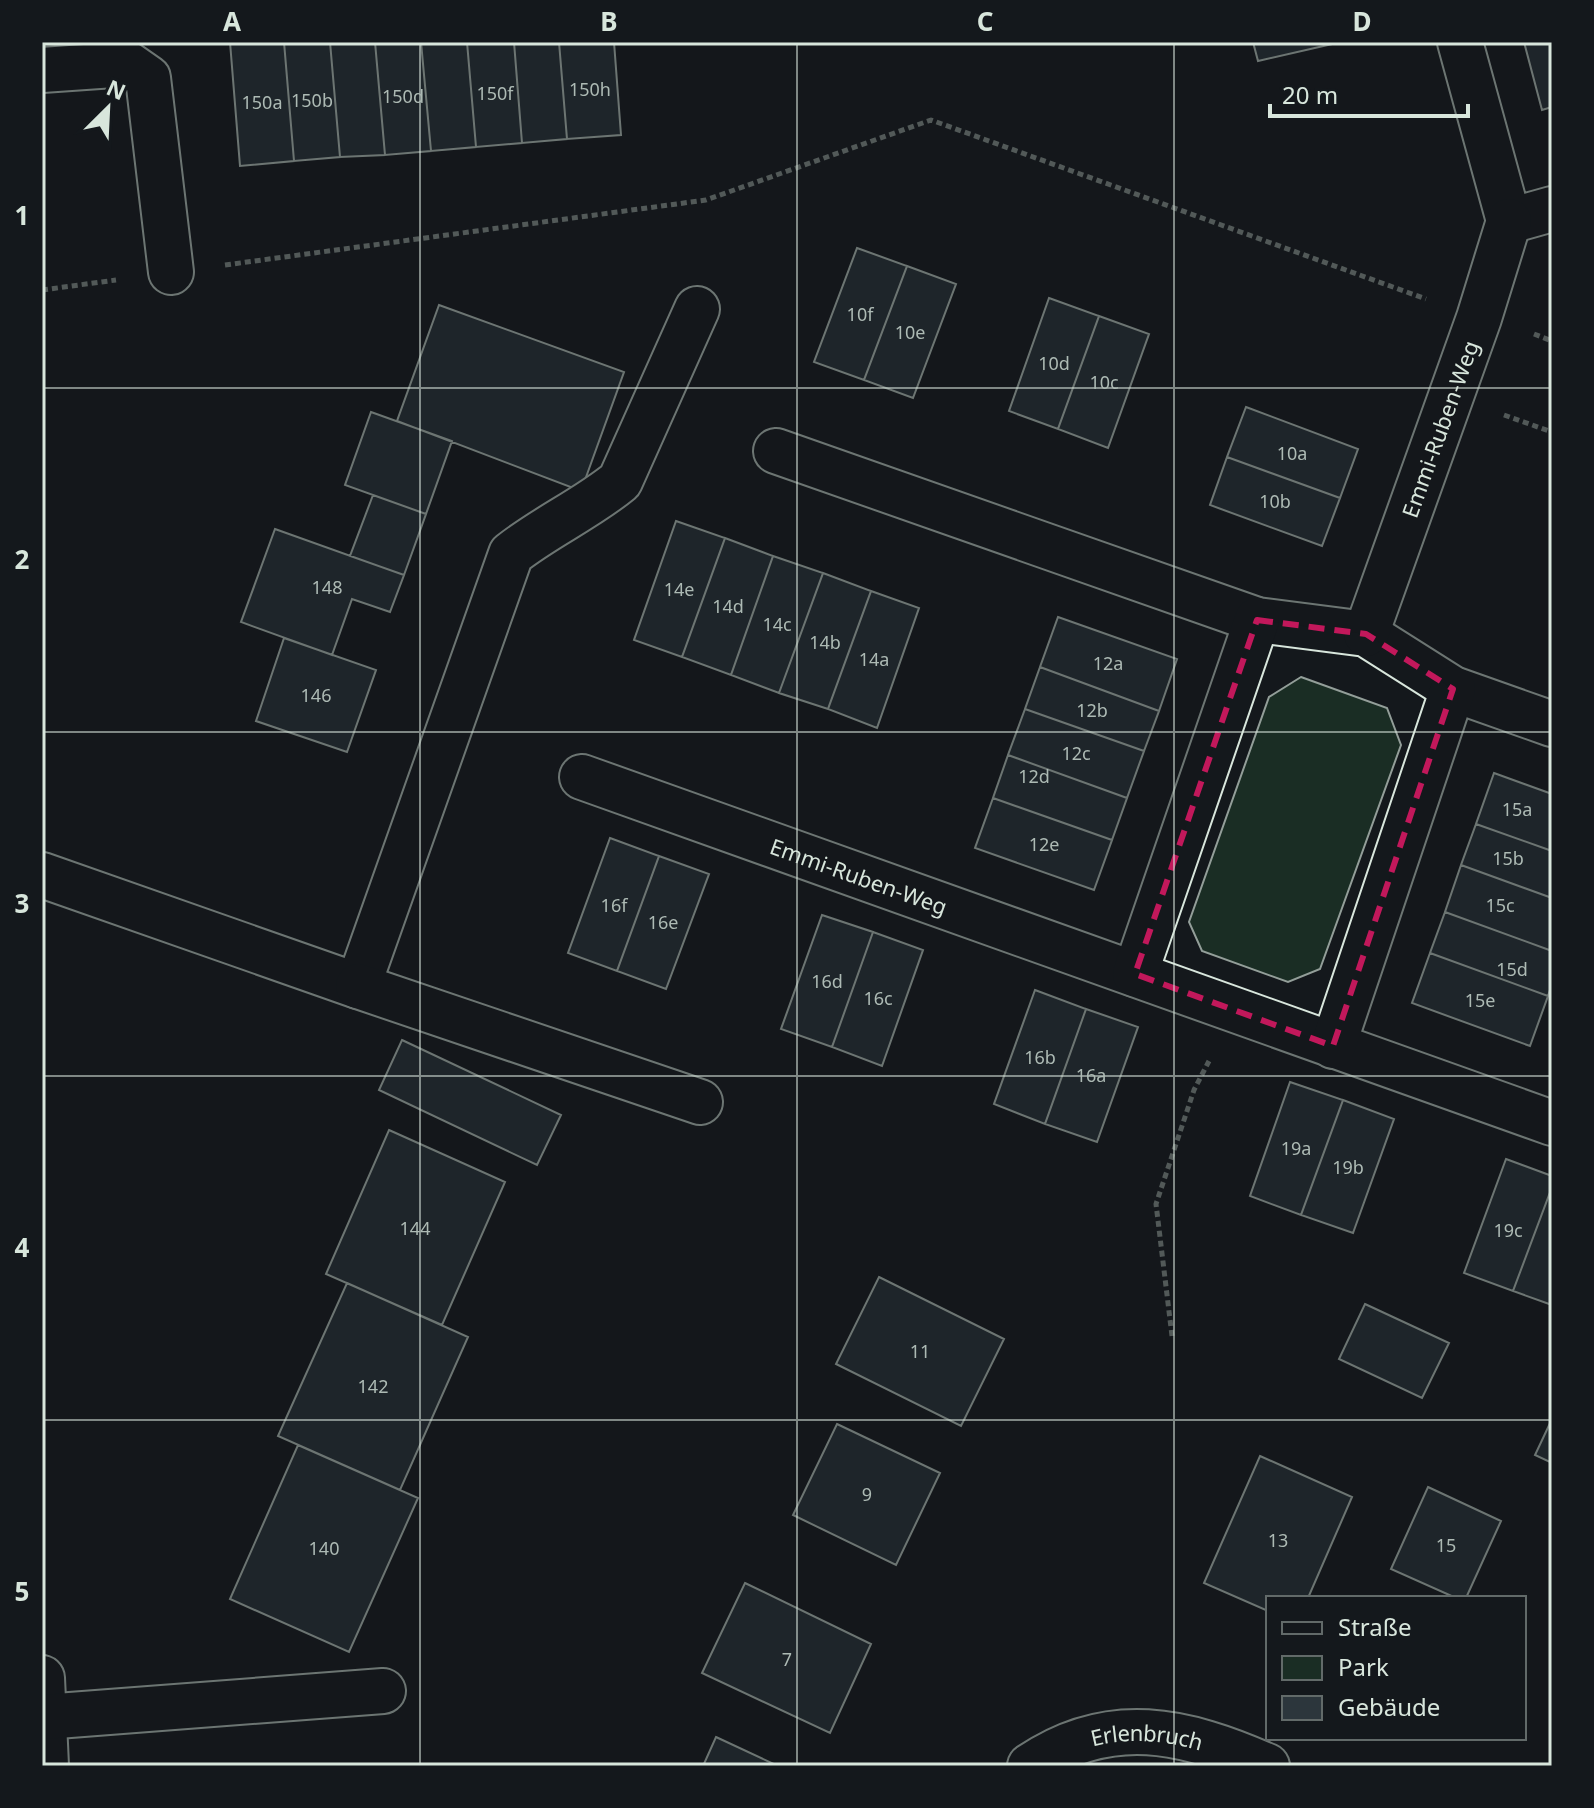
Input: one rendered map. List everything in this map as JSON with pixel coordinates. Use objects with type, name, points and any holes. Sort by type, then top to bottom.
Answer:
[{"type":"street","points":[[1460,42],[1509,221],[1552,209]]},
{"type":"street","points":[[42,70],[128,64],[148,78],[171,272]]},
{"type":"street","name":"Emmi-Ruben-Weg","points":[[1366,634],[1479,318],[1509,221]]},
{"type":"street","points":[[358,986],[511,554],[535,535],[601,497],[620,481],[697,309]]},
{"type":"street","points":[[776,451],[1257,620],[1366,634],[1453,689],[1552,724]]},
{"type":"street","points":[[1135,974],[1257,620]]},
{"type":"street","points":[[1333,1046],[1453,689]]},
{"type":"street","name":"Emmi-Ruben-Weg","points":[[582,777],[1552,1123]]},
{"type":"street","points":[[42,875],[700,1102]]},
{"type":"street","points":[[46,1766],[43,1698],[383,1691]]},
{"type":"street","name":"Erlenbruch","points":[[1030,1766],[1066,1745],[1096,1735],[1145,1731],[1184,1735],[1230,1749],[1267,1766]]},
{"type":"path","points":[[42,290],[706,200],[931,120],[1479,318]]},
{"type":"path","points":[[1172,1336],[1156,1204],[1194,1090],[1234,1010]]},
{"type":"highlighted area","points":[[1257,620],[1366,634],[1453,689],[1333,1046],[1135,974]]},
{"type":"green space","points":[[1301,677],[1387,708],[1401,745],[1320,969],[1288,982],[1202,951],[1189,922],[1269,697]]},
{"type":"building","points":[[230,42],[284,42],[294,161],[240,166]]},
{"type":"building","points":[[284,42],[330,42],[340,157],[294,161]]},
{"type":"building","points":[[330,42],[375,42],[385,155],[340,157]]},
{"type":"building","points":[[375,42],[421,42],[431,151],[385,155]]},
{"type":"building","points":[[421,42],[467,42],[476,147],[431,151]]},
{"type":"building","points":[[467,42],[514,42],[522,143],[476,147]]},
{"type":"building","points":[[514,42],[559,42],[567,139],[522,143]]},
{"type":"building","points":[[559,42],[614,42],[621,135],[567,139]]},
{"type":"building","points":[[1253,42],[1341,42],[1258,61]]},
{"type":"building","points":[[1524,42],[1552,42],[1552,107],[1542,110]]},
{"type":"building","points":[[857,248],[907,266],[864,380],[814,362]]},
{"type":"building","points":[[907,266],[956,284],[913,398],[864,380]]},
{"type":"building","points":[[1049,298],[1099,316],[1058,429],[1009,411]]},
{"type":"building","points":[[439,305],[624,372],[581,491],[397,421]]},
{"type":"building","points":[[1099,316],[1149,334],[1108,448],[1058,429]]},
{"type":"building","points":[[1246,407],[1358,449],[1340,498],[1227,457]]},
{"type":"building","points":[[371,412],[452,441],[426,514],[345,485]]},
{"type":"building","points":[[1227,457],[1340,498],[1322,546],[1210,505]]},
{"type":"building","points":[[373,495],[426,514],[404,575],[350,556]]},
{"type":"building","points":[[676,521],[725,538],[682,657],[634,640]]},
{"type":"building","points":[[275,529],[404,575],[390,612],[352,599],[332,655],[241,622]]},
{"type":"building","points":[[725,538],[773,556],[731,675],[682,657]]},
{"type":"building","points":[[773,556],[823,573],[779,693],[731,675]]},
{"type":"building","points":[[823,573],[871,591],[828,709],[779,693]]},
{"type":"building","points":[[871,591],[919,608],[877,728],[828,709]]},
{"type":"building","points":[[1058,617],[1177,659],[1159,711],[1040,667]]},
{"type":"building","points":[[284,638],[376,670],[347,752],[256,721]]},
{"type":"building","points":[[1040,667],[1159,711],[1144,751],[1025,709]]},
{"type":"building","points":[[1025,709],[1144,751],[1127,798],[1008,755]]},
{"type":"building","points":[[1008,755],[1127,798],[1112,840],[993,798]]},
{"type":"building","points":[[1494,773],[1552,794],[1552,851],[1476,824]]},
{"type":"building","points":[[993,798],[1112,840],[1094,890],[975,848]]},
{"type":"building","points":[[1476,824],[1552,851],[1552,898],[1461,865]]},
{"type":"building","points":[[610,838],[659,856],[617,971],[568,953]]},
{"type":"building","points":[[659,856],[709,874],[666,989],[617,971]]},
{"type":"building","points":[[1461,865],[1552,898],[1552,951],[1445,912]]},
{"type":"building","points":[[1445,912],[1552,951],[1552,984],[1548,996],[1430,953]]},
{"type":"building","points":[[822,915],[873,932],[832,1047],[781,1029]]},
{"type":"building","points":[[873,932],[923,950],[882,1066],[832,1047]]},
{"type":"building","points":[[1430,953],[1548,996],[1530,1046],[1412,1003]]},
{"type":"building","points":[[1035,990],[1086,1009],[1045,1124],[994,1104]]},
{"type":"building","points":[[1086,1009],[1138,1027],[1097,1142],[1045,1124]]},
{"type":"building","points":[[402,1040],[561,1115],[537,1165],[379,1090]]},
{"type":"building","points":[[1290,1082],[1343,1100],[1301,1215],[1250,1196]]},
{"type":"building","points":[[1343,1100],[1394,1119],[1353,1233],[1301,1215]]},
{"type":"building","points":[[389,1130],[505,1182],[442,1325],[326,1274]]},
{"type":"building","points":[[1506,1159],[1552,1176],[1552,1187],[1513,1291],[1464,1273]]},
{"type":"building","points":[[1552,1187],[1552,1305],[1513,1291]]},
{"type":"building","points":[[879,1277],[1004,1339],[961,1426],[836,1364]]},
{"type":"building","points":[[347,1283],[468,1337],[400,1490],[278,1436]]},
{"type":"building","points":[[1365,1304],[1449,1343],[1422,1398],[1339,1359]]},
{"type":"building","points":[[1552,1419],[1552,1463],[1535,1455]]},
{"type":"building","points":[[837,1424],[940,1473],[896,1565],[793,1515]]},
{"type":"building","points":[[298,1445],[418,1498],[349,1652],[230,1599]]},
{"type":"building","points":[[1260,1456],[1352,1497],[1309,1596],[1266,1596],[1266,1610],[1204,1583]]},
{"type":"building","points":[[1428,1487],[1501,1521],[1467,1596],[1452,1596],[1391,1569]]},
{"type":"building","points":[[745,1583],[871,1644],[830,1733],[702,1673]]},
{"type":"building","points":[[716,1737],[778,1766],[703,1766]]}]
